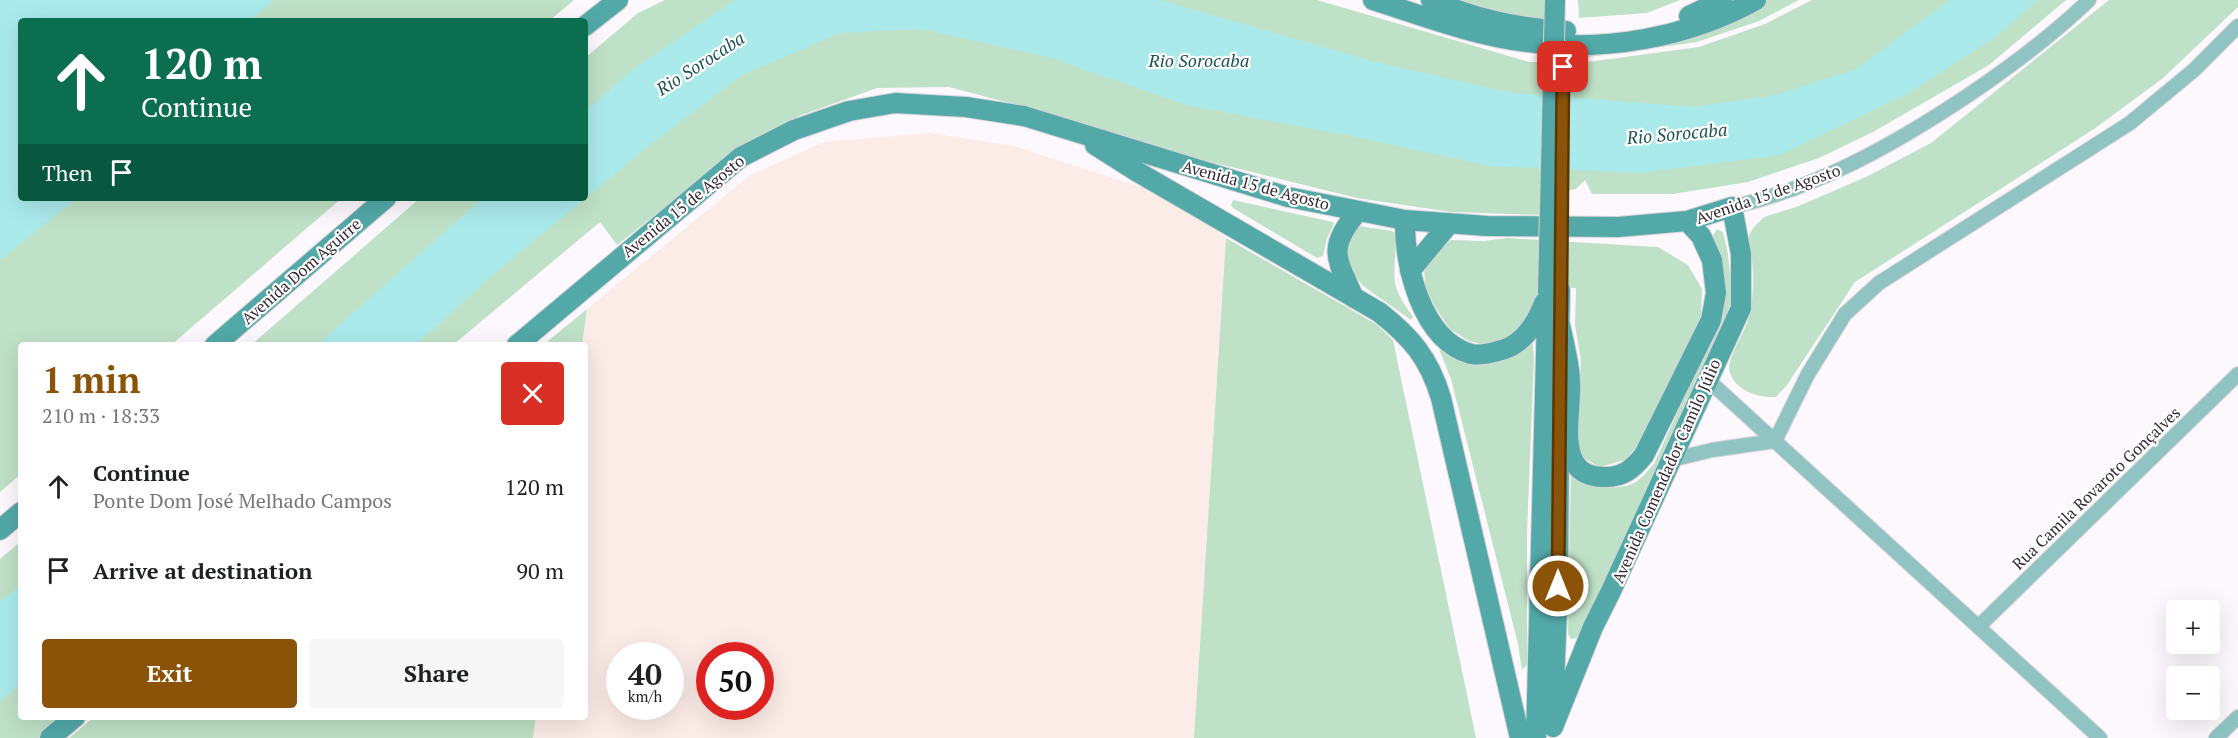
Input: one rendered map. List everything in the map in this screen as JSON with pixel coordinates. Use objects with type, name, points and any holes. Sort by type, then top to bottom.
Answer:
[{"type":"main road","points":[[588,24],[618,0]]},
{"type":"main road","points":[[1373,0],[1482,33],[1526,42],[1597,44],[1642,39],[1691,29],[1756,0]]},
{"type":"main road","points":[[1431,0],[1474,17],[1498,22],[1540,29],[1589,32],[1621,30],[1674,21],[1722,0]]},
{"type":"main road","points":[[1405,220],[1405,244],[1417,296],[1428,316],[1446,338],[1471,354],[1485,354],[1504,350],[1523,338],[1538,319],[1554,291],[1555,0]]},
{"type":"main road","points":[[1536,738],[1564,0]]},
{"type":"main road","name":"Avenida 15 de Agosto","points":[[521,342],[741,157],[794,130],[849,111],[895,103],[966,107],[1024,116],[1288,197],[1405,220],[1487,226],[1618,227],[1687,221],[1726,208]]},
{"type":"main road","points":[[1072,131],[1136,171],[1379,312],[1403,331],[1434,375],[1520,738]]},
{"type":"main road","name":"Avenida Dom Aguirre","points":[[218,342],[383,201]]},
{"type":"main road","points":[[1705,244],[1711,219],[1726,208]]},
{"type":"main road","name":"Avenida Comendador Camilo Júlio","points":[[1553,733],[1593,627],[1740,308],[1741,254],[1726,208]]},
{"type":"main road","points":[[1354,298],[1344,279],[1336,255],[1340,236],[1358,212]]},
{"type":"main road","points":[[1560,325],[1570,381],[1568,440],[1573,461],[1583,472],[1597,477],[1622,475],[1635,467],[1644,455],[1711,320],[1716,293],[1712,260],[1701,236],[1687,221]]},
{"type":"main road","points":[[1410,271],[1449,224]]},
{"type":"main road","name":"Avenida Comendador Camilo Júlio","points":[[1553,733],[1558,586],[1560,325],[1554,291]]},
{"type":"main road","points":[[0,530],[18,515]]},
{"type":"main road","points":[[50,738],[71,720]]},
{"type":"street","name":"Avenida 15 de Agosto","points":[[1726,208],[1753,202],[1854,164],[1928,122],[2004,70],[2064,24],[2089,0]]},
{"type":"street","points":[[1775,441],[1808,374],[1845,314],[1879,283],[2130,123],[2194,70],[2238,26]]},
{"type":"street","name":"Rua Camila Rovaroto Gonçalves","points":[[1978,627],[2238,374]]},
{"type":"street","points":[[1708,380],[2100,738]]},
{"type":"street","points":[[1671,460],[1712,450],[1775,441]]},
{"type":"street","points":[[2216,738],[2238,717]]},
{"type":"shaded area","points":[[930,133],[1014,146],[1165,195],[1226,238],[1194,738],[533,738],[536,720],[588,720],[588,342],[582,342],[587,309],[749,176],[824,142]]},
{"type":"green space","points":[[0,0],[574,0],[553,18],[18,18],[18,201],[339,201],[174,342],[18,342],[18,477],[0,492]]},
{"type":"green space","points":[[665,0],[1317,0],[1529,62],[1588,62],[1699,47],[1765,24],[1812,0],[2066,0],[1989,65],[1873,132],[1819,158],[1748,182],[1673,194],[1592,194],[1585,180],[1576,189],[1546,194],[1544,215],[1451,212],[1357,198],[1163,150],[1070,119],[949,87],[877,88],[799,116],[727,158],[617,245],[600,222],[457,342],[254,342],[417,201],[588,201],[588,55],[638,13]]},
{"type":"green space","points":[[1460,0],[1551,0],[1551,21],[1497,13]]},
{"type":"green space","points":[[1578,0],[1680,0],[1647,13],[1579,18]]},
{"type":"green space","points":[[1768,0],[1799,0],[1759,21],[1697,42],[1588,57],[1588,47],[1742,15]]},
{"type":"green space","points":[[2109,0],[2238,0],[2238,7],[2162,79],[2094,129],[1855,282],[1787,385],[1776,397],[1756,395],[1737,384],[1729,367],[1751,308],[1753,277],[1748,238],[1753,228],[1764,217],[1799,206],[1868,176],[1931,143]]},
{"type":"green space","points":[[1233,200],[1333,222],[1323,256],[1317,258],[1233,208],[1231,205]]},
{"type":"green space","points":[[1359,226],[1392,231],[1396,234],[1395,282],[1399,295],[1413,317],[1411,320],[1363,286],[1346,264],[1348,237]]},
{"type":"green space","points":[[1717,229],[1723,232],[1732,294],[1726,322],[1656,478],[1578,638],[1571,639],[1568,634],[1571,469],[1602,486],[1620,487],[1637,481],[1654,464],[1720,319],[1723,295],[1713,235]]},
{"type":"green space","points":[[1226,238],[1376,324],[1393,340],[1476,738],[1194,738]]},
{"type":"green space","points":[[1507,238],[1658,247],[1688,265],[1702,289],[1701,316],[1692,341],[1639,444],[1625,460],[1599,467],[1584,458],[1578,444],[1581,360],[1575,325],[1576,288],[1543,286],[1539,311],[1506,342],[1486,345],[1469,341],[1450,329],[1435,307],[1425,285],[1424,264],[1451,240],[1484,241]]},
{"type":"green space","points":[[587,309],[582,342],[547,342]]},
{"type":"green space","points":[[1533,344],[1527,532],[1527,665],[1522,670],[1518,644],[1451,379],[1439,349],[1456,358],[1474,362],[1493,362],[1512,356]]},
{"type":"green space","points":[[18,544],[18,720],[59,720],[38,738],[0,738],[0,559]]},
{"type":"green space","points":[[90,720],[536,720],[533,738],[69,738]]},
{"type":"water","points":[[0,0],[274,0],[253,18],[18,18],[18,201],[72,201],[0,260]]},
{"type":"water","name":"Rio Sorocaba","points":[[735,0],[1160,0],[1379,63],[1513,93],[1693,107],[1775,95],[1856,69],[1950,0],[2038,0],[1996,37],[1909,93],[1780,155],[1640,173],[1490,166],[1351,136],[1186,105],[1048,57],[921,29],[840,33],[742,75],[588,196],[588,108],[636,67]]},
{"type":"water","name":"Rio Sorocaba","points":[[480,201],[582,201],[495,273],[419,342],[320,342]]},
{"type":"water","points":[[18,587],[18,686],[0,701],[0,602]]},
{"type":"route","points":[[1558,586],[1563,67]]}]
